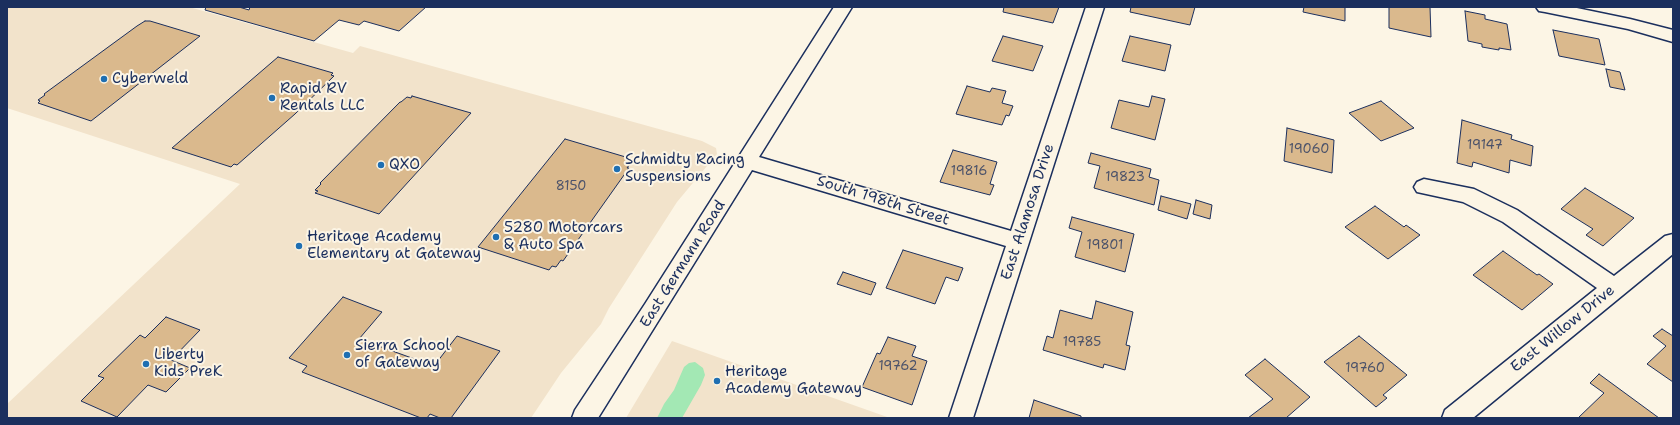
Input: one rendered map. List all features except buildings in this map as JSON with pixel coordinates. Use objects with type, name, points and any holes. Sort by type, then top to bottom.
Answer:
[{"type":"street","name":"East Germann Road","points":[[584,418],[843,7]]},
{"type":"street","name":"East Alamosa Drive","points":[[961,418],[1095,7]]},
{"type":"street","points":[[1545,7],[1630,24],[1673,36]]},
{"type":"street","name":"South 198th Street","points":[[747,161],[1018,241]]},
{"type":"street","points":[[1424,187],[1467,195],[1510,216],[1614,288]]},
{"type":"street","name":"East Willow Drive","points":[[1454,418],[1673,242]]},
{"type":"shaded area","points":[[7,7],[189,7],[353,53],[360,46],[702,141],[716,148],[717,154],[677,202],[609,308],[601,324],[561,373],[531,418],[7,418],[7,404],[240,184],[7,108]]},
{"type":"shaded area","name":"Heritage Academy Gateway","points":[[672,341],[890,418],[626,418]]},
{"type":"green space","points":[[695,362],[703,368],[705,375],[682,418],[657,418],[664,404],[674,390],[684,367],[689,363]]},
{"type":"place","name":"Cyberweld","points":[[104,79]]},
{"type":"place","name":"Rapid RV Rentals LLC","points":[[272,98]]},
{"type":"place","name":"QXO","points":[[381,165]]},
{"type":"place","name":"Schmidty Racing Suspensions","points":[[617,169]]},
{"type":"place","name":"5280 Motorcars & Auto Spa","points":[[496,237]]},
{"type":"place","name":"Heritage Academy Elementary at Gateway","points":[[299,246]]},
{"type":"place","name":"Sierra School of Gateway","points":[[347,355]]},
{"type":"place","name":"Liberty Kids PreK","points":[[146,364]]},
{"type":"place","name":"Heritage Academy Gateway","points":[[717,381]]}]
